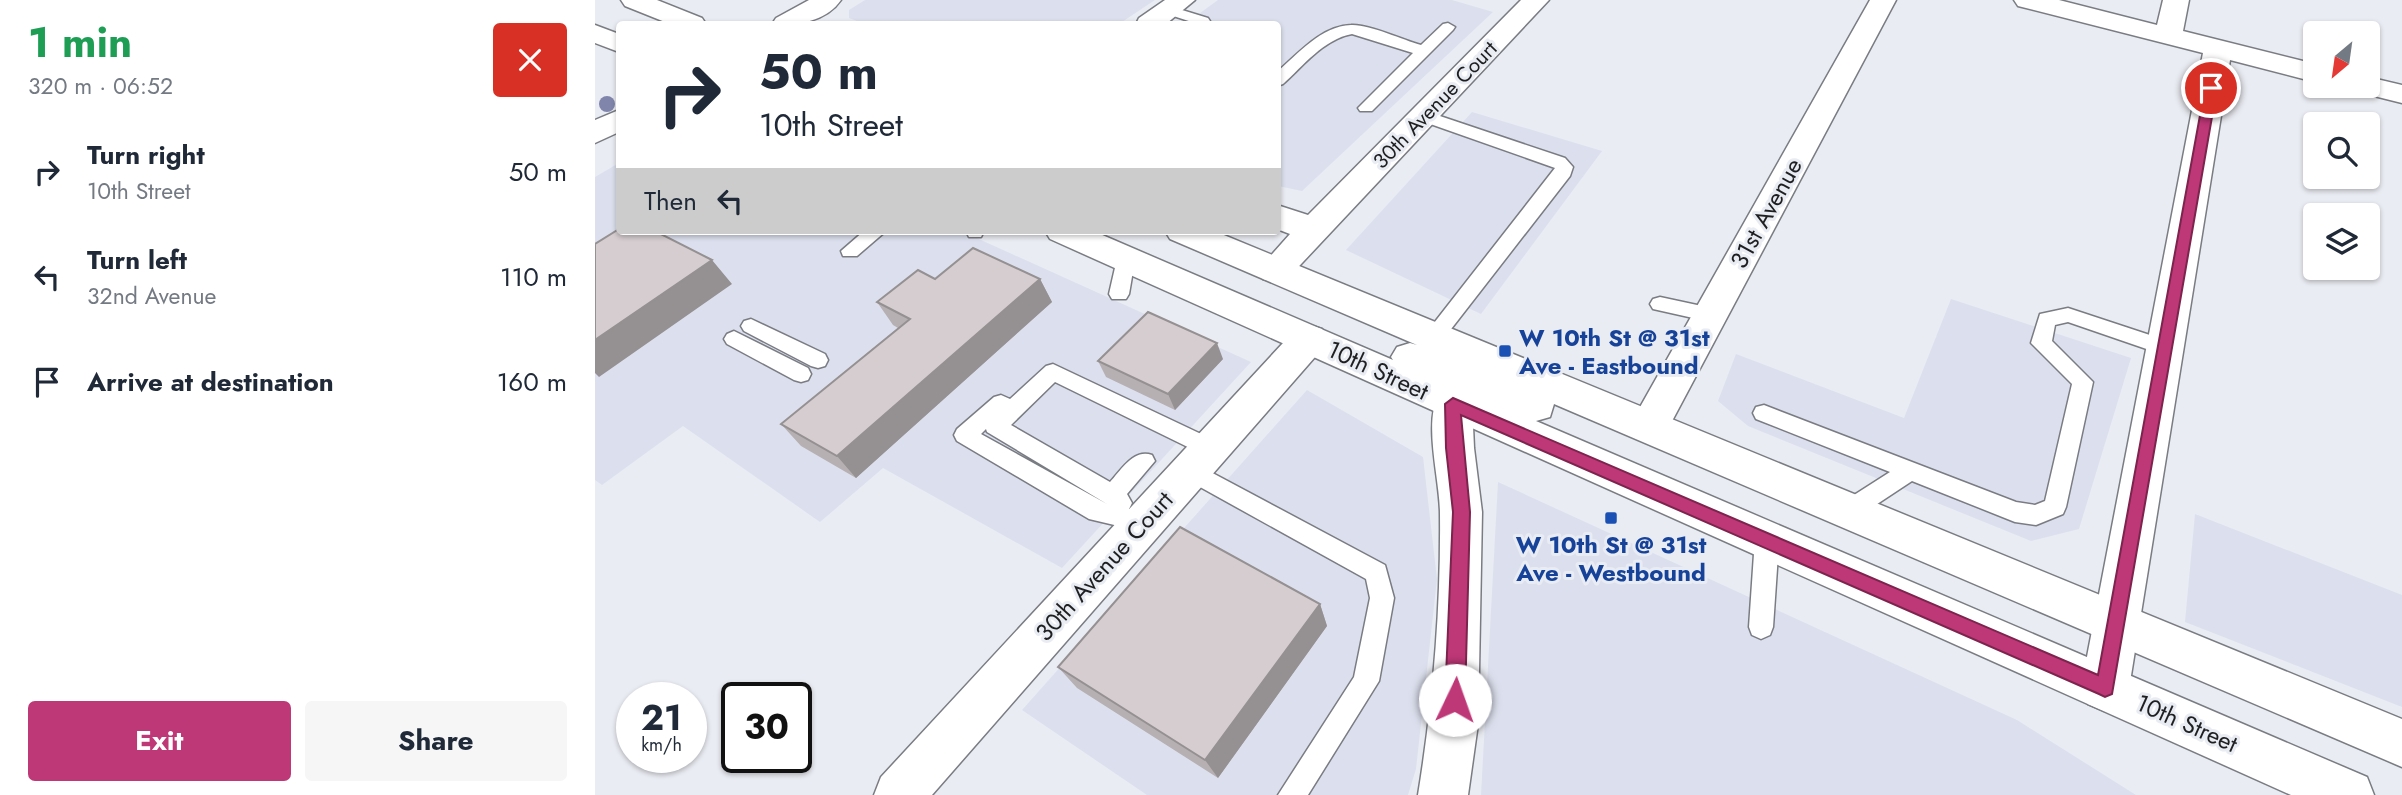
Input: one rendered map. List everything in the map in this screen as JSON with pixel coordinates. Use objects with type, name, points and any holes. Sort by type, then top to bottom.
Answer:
[{"type":"street","points":[[634,0],[685,21]]},
{"type":"street","points":[[795,21],[828,0]]},
{"type":"street","name":"30th Avenue Court","points":[[1275,270],[1537,0]]},
{"type":"street","name":"31st Avenue","points":[[1649,427],[1883,0]]},
{"type":"street","points":[[2027,0],[2303,70]]},
{"type":"street","points":[[2168,35],[2176,0]]},
{"type":"street","points":[[595,33],[616,43]]},
{"type":"street","points":[[2105,688],[2218,48]]},
{"type":"street","points":[[2380,89],[2402,94]]},
{"type":"street","points":[[595,133],[616,121]]},
{"type":"street","points":[[1281,218],[1313,230]]},
{"type":"street","name":"10th Street","points":[[1071,235],[2346,794]]},
{"type":"street","points":[[1105,235],[1225,286],[1238,286],[1275,270]]},
{"type":"street","name":"10th Street","points":[[1192,235],[2402,743]]},
{"type":"street","points":[[1309,339],[1333,334],[1362,337],[1472,383],[1542,408],[1583,399]]},
{"type":"street","name":"30th Avenue Court","points":[[899,795],[1309,339]]},
{"type":"street","points":[[1443,795],[1454,724],[1459,630],[1461,512],[1454,448],[1453,404]]},
{"type":"lane","points":[[1167,11],[1203,21]]},
{"type":"lane","points":[[1366,108],[1448,27]]},
{"type":"lane","points":[[1281,78],[1343,30],[1353,29],[1424,51]]},
{"type":"lane","points":[[1425,116],[1559,162],[1564,167],[1564,172],[1434,337]]},
{"type":"lane","points":[[851,251],[872,235]]},
{"type":"lane","points":[[1119,294],[1126,259]]},
{"type":"lane","points":[[1660,304],[1711,315]]},
{"type":"lane","points":[[1764,413],[2015,512],[2036,515],[2055,507],[2083,382],[2041,343],[2047,319],[2068,315],[2164,346]]},
{"type":"lane","points":[[751,326],[818,360]]},
{"type":"lane","points":[[734,339],[801,374]]},
{"type":"lane","points":[[1047,362],[965,435],[1097,512],[1144,522]]},
{"type":"lane","points":[[1144,522],[1112,495],[995,426],[1053,372],[1200,459],[1377,573],[1382,597],[1366,681],[1292,795]]},
{"type":"lane","points":[[1112,495],[1144,461]]},
{"type":"lane","points":[[1848,511],[1910,471]]},
{"type":"lane","points":[[1761,627],[1767,539]]},
{"type":"shaded area","points":[[865,0],[1155,0],[1124,21],[857,21],[849,18],[849,10]]},
{"type":"shaded area","points":[[1218,0],[1452,0],[1493,12],[1302,191],[1281,187],[1281,21],[1189,21]]},
{"type":"shaded area","points":[[1472,112],[1602,151],[1481,314],[1346,250]]},
{"type":"shaded area","points":[[616,165],[616,235],[970,235],[1251,362],[1062,568],[883,468],[820,522],[683,426],[602,485],[595,480],[595,177]]},
{"type":"shaded area","points":[[1951,299],[2131,358],[2079,529],[2031,541],[1748,426],[1718,401],[1736,354],[1904,418]]},
{"type":"shaded area","points":[[1307,390],[1423,457],[1437,579],[1416,769],[1408,795],[1147,795],[1022,710]]},
{"type":"shaded area","points":[[1498,482],[2017,720],[2136,795],[1481,795]]},
{"type":"shaded area","points":[[2195,514],[2402,595],[2402,707],[2185,622]]},
{"type":"building","points":[[616,231],[616,235],[663,235],[712,260],[595,340],[595,244]]},
{"type":"building","points":[[973,248],[1040,279],[837,456],[781,424],[910,319],[877,302],[918,270],[935,279]]},
{"type":"building","points":[[1148,312],[1217,343],[1168,394],[1098,361]]},
{"type":"building","points":[[1180,527],[1320,604],[1205,760],[1058,667]]},
{"type":"place","name":"W 10th St @ 31st Ave - Eastbound","points":[[1505,351]]},
{"type":"place","name":"W 10th St @ 31st Ave - Westbound","points":[[1611,518]]},
{"type":"route","points":[[1455,700],[1461,512],[1454,448],[1453,404],[2105,688],[2211,88]]}]
